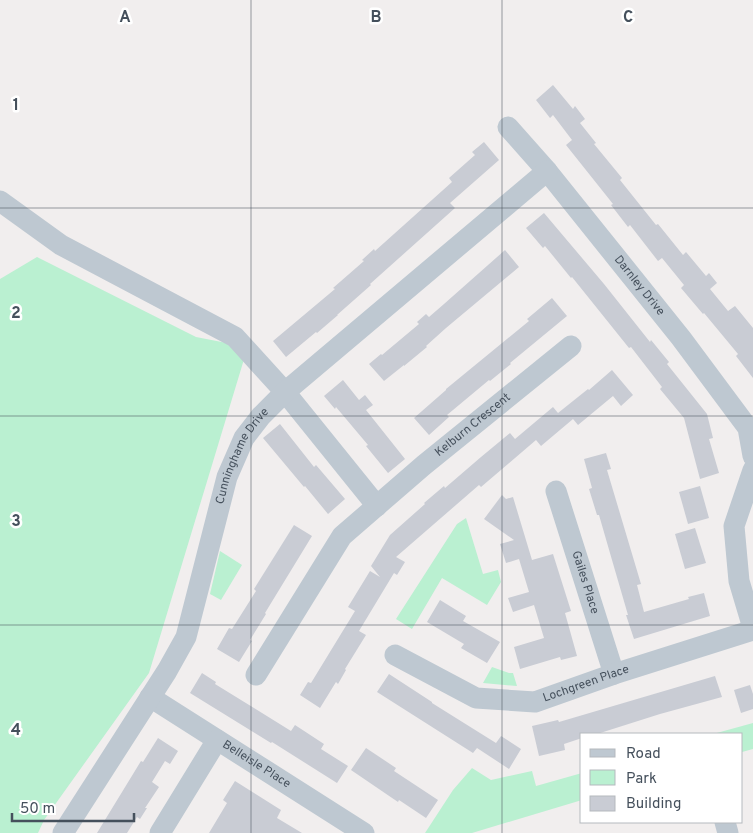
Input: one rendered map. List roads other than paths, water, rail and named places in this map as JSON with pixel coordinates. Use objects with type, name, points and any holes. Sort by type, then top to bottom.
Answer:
[{"type":"street","name":"Darnley Drive","points":[[508,126],[547,171],[681,338],[748,428],[753,456]]},
{"type":"street","name":"Cunninghame Drive","points":[[63,833],[186,637],[227,477],[244,438],[261,416],[285,392],[547,171]]},
{"type":"street","points":[[0,201],[61,245],[235,337],[285,392],[377,506]]},
{"type":"street","name":"Kelburn Crescent","points":[[256,675],[342,536],[424,465],[572,346]]},
{"type":"street","points":[[752,475],[734,526],[738,581],[753,629]]},
{"type":"street","name":"Gailes Place","points":[[556,491],[614,674]]},
{"type":"street","name":"Lochgreen Place","points":[[395,655],[476,698],[535,702],[753,629]]},
{"type":"street","name":"Belleisle Place","points":[[150,697],[364,833]]},
{"type":"street","points":[[160,833],[217,740]]}]
